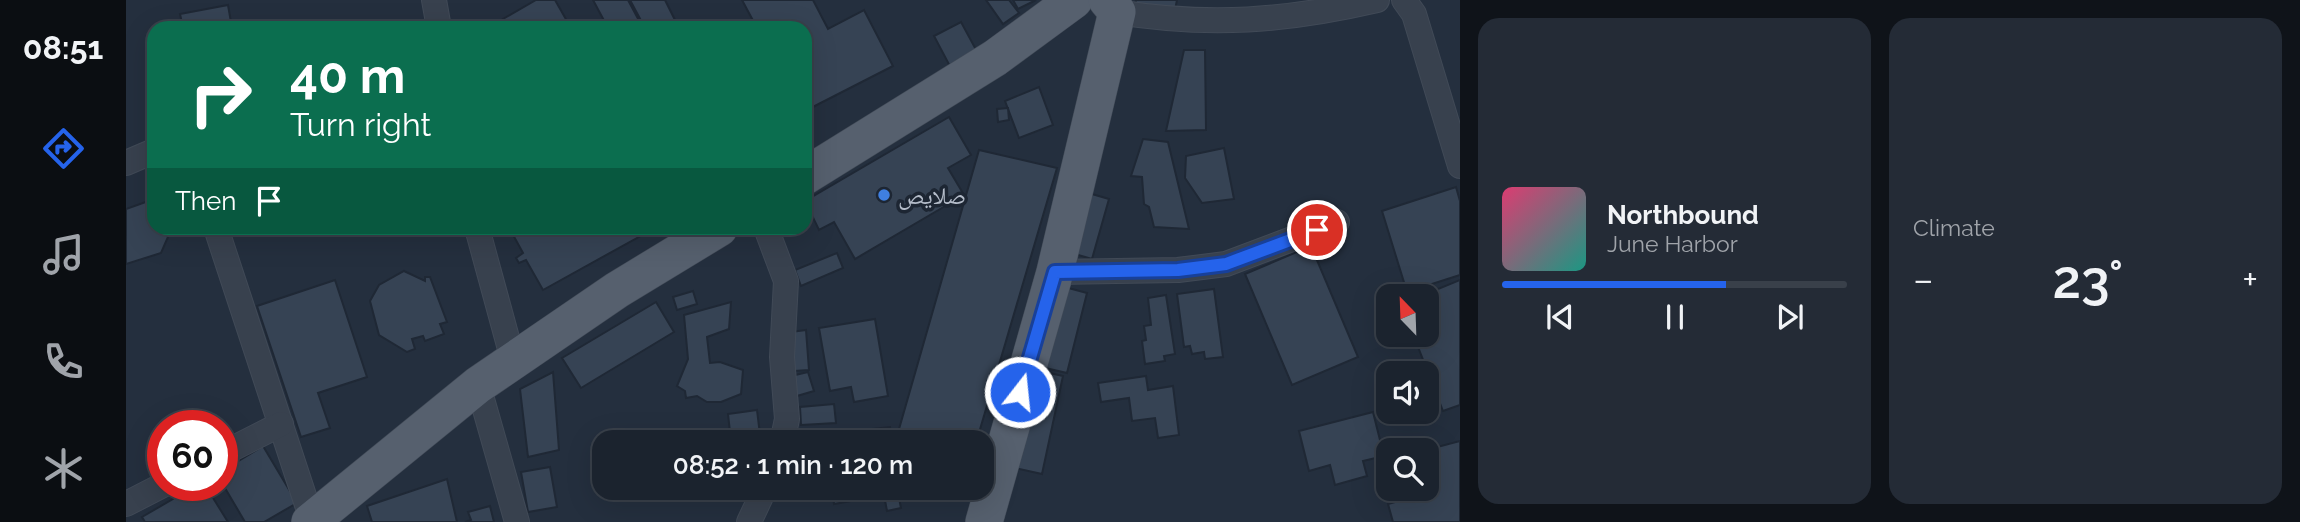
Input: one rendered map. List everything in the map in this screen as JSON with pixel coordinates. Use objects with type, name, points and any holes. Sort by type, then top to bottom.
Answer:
[{"type":"main road","points":[[812,172],[995,58],[1074,0]]},
{"type":"main road","points":[[984,522],[1055,272],[1112,6]]},
{"type":"main road","points":[[311,521],[478,385],[617,290],[707,235]]},
{"type":"street","points":[[434,0],[438,21]]},
{"type":"street","points":[[1112,6],[1150,17],[1241,22],[1317,14],[1377,0]]},
{"type":"street","points":[[1405,0],[1414,13],[1451,105],[1460,166]]},
{"type":"street","points":[[126,163],[147,154]]},
{"type":"street","points":[[1055,272],[1178,270],[1226,264],[1337,222]]},
{"type":"street","points":[[218,235],[311,521]]},
{"type":"street","points":[[479,235],[513,360]]},
{"type":"street","points":[[769,235],[786,281],[782,357],[787,419],[785,430]]},
{"type":"street","points":[[478,385],[517,522]]},
{"type":"street","points":[[238,446],[281,424]]},
{"type":"street","points":[[126,504],[147,493]]},
{"type":"street","points":[[749,522],[759,500]]},
{"type":"building","points":[[536,0],[555,0],[567,21],[504,21],[503,19]]},
{"type":"building","points":[[593,0],[628,0],[639,21],[604,21]]},
{"type":"building","points":[[630,0],[665,0],[676,21],[641,21]]},
{"type":"building","points":[[742,0],[813,0],[828,29],[864,10],[893,66],[812,107],[812,21],[753,21]]},
{"type":"building","points":[[986,0],[1009,0],[1019,13],[1003,24]]},
{"type":"building","points":[[1013,0],[1036,0],[1018,9]]},
{"type":"building","points":[[1136,0],[1177,0],[1174,15],[1135,8]]},
{"type":"building","points":[[228,5],[231,21],[182,21],[180,14]]},
{"type":"building","points":[[961,22],[980,57],[953,72],[934,36]]},
{"type":"building","points":[[1184,50],[1205,50],[1206,130],[1166,131]]},
{"type":"building","points":[[1039,87],[1053,125],[1019,138],[1005,101]]},
{"type":"building","points":[[1008,108],[1009,120],[998,122],[997,109]]},
{"type":"building","points":[[949,117],[971,155],[948,168],[964,195],[855,259],[834,222],[819,230],[812,216],[812,197]]},
{"type":"building","points":[[1143,139],[1168,142],[1189,229],[1154,227],[1149,207],[1144,204],[1142,177],[1131,176]]},
{"type":"building","points":[[1224,148],[1234,199],[1202,203],[1185,178],[1186,156]]},
{"type":"building","points":[[979,150],[1057,168],[980,430],[899,430]]},
{"type":"building","points":[[1456,187],[1460,201],[1460,275],[1432,284],[1405,284],[1382,211]]},
{"type":"building","points":[[1085,192],[1109,199],[1092,259],[1068,252]]},
{"type":"building","points":[[147,202],[147,235],[168,237],[161,253],[126,264],[126,209]]},
{"type":"building","points":[[513,235],[642,235],[543,290],[526,260],[519,263],[516,258],[523,253]]},
{"type":"building","points":[[1311,246],[1358,357],[1292,385],[1245,274]]},
{"type":"building","points":[[837,253],[843,268],[801,286],[795,270]]},
{"type":"building","points":[[404,271],[425,281],[425,277],[430,277],[447,322],[440,324],[444,334],[425,341],[423,336],[412,339],[415,349],[407,352],[379,335],[370,301],[379,285]]},
{"type":"building","points":[[335,280],[367,377],[318,393],[330,428],[301,437],[257,306]]},
{"type":"building","points":[[1460,280],[1460,405],[1443,411],[1439,401],[1439,361],[1424,361],[1418,347],[1439,347],[1439,289]]},
{"type":"building","points":[[1061,286],[1087,293],[1067,373],[1041,367]]},
{"type":"building","points":[[1214,289],[1223,357],[1205,359],[1204,352],[1192,354],[1190,346],[1184,347],[1177,294]]},
{"type":"building","points":[[693,291],[697,304],[677,310],[673,297]]},
{"type":"building","points":[[1166,295],[1175,354],[1164,356],[1165,361],[1145,364],[1142,341],[1146,340],[1144,326],[1151,325],[1148,298]]},
{"type":"building","points":[[656,302],[674,332],[581,388],[562,358]]},
{"type":"building","points":[[731,302],[729,329],[707,337],[710,363],[720,362],[743,370],[741,394],[721,402],[707,402],[697,396],[686,398],[685,391],[677,386],[688,359],[684,315]]},
{"type":"building","points":[[875,319],[888,396],[854,402],[851,387],[830,391],[819,328]]},
{"type":"building","points":[[806,330],[809,370],[794,371],[791,332]]},
{"type":"building","points":[[1036,370],[1063,376],[1042,474],[1015,468]]},
{"type":"building","points":[[553,372],[559,450],[528,457],[520,389]]},
{"type":"building","points":[[808,372],[814,391],[797,396],[791,376]]},
{"type":"building","points":[[1146,376],[1148,390],[1173,386],[1179,435],[1158,438],[1155,418],[1132,421],[1129,398],[1101,402],[1098,383]]},
{"type":"building","points":[[834,404],[836,423],[801,425],[800,407]]},
{"type":"building","points":[[757,410],[759,430],[730,430],[728,414]]},
{"type":"building","points":[[1373,412],[1380,438],[1376,438],[1376,458],[1363,461],[1367,476],[1335,485],[1330,465],[1309,471],[1299,431]]},
{"type":"building","points":[[890,427],[890,430],[863,430]]},
{"type":"building","points":[[1460,441],[1460,522],[1393,522],[1388,504],[1398,501],[1439,501],[1439,447]]},
{"type":"building","points":[[263,446],[297,503],[264,522],[245,522],[233,501],[238,501],[238,461]]},
{"type":"building","points":[[550,467],[557,507],[528,512],[521,472]]},
{"type":"building","points":[[447,479],[457,522],[372,522],[367,506]]},
{"type":"building","points":[[834,500],[856,500],[834,504]]},
{"type":"building","points":[[885,500],[899,500],[901,508],[887,511]]},
{"type":"building","points":[[170,501],[215,501],[228,522],[145,522],[142,517]]},
{"type":"building","points":[[490,506],[494,522],[465,522],[471,520],[468,512]]},
{"type":"place","name":"صلايص","points":[[884,195]]},
{"type":"route","points":[[1020,392],[1055,272],[1178,270],[1226,264],[1317,230]]}]
